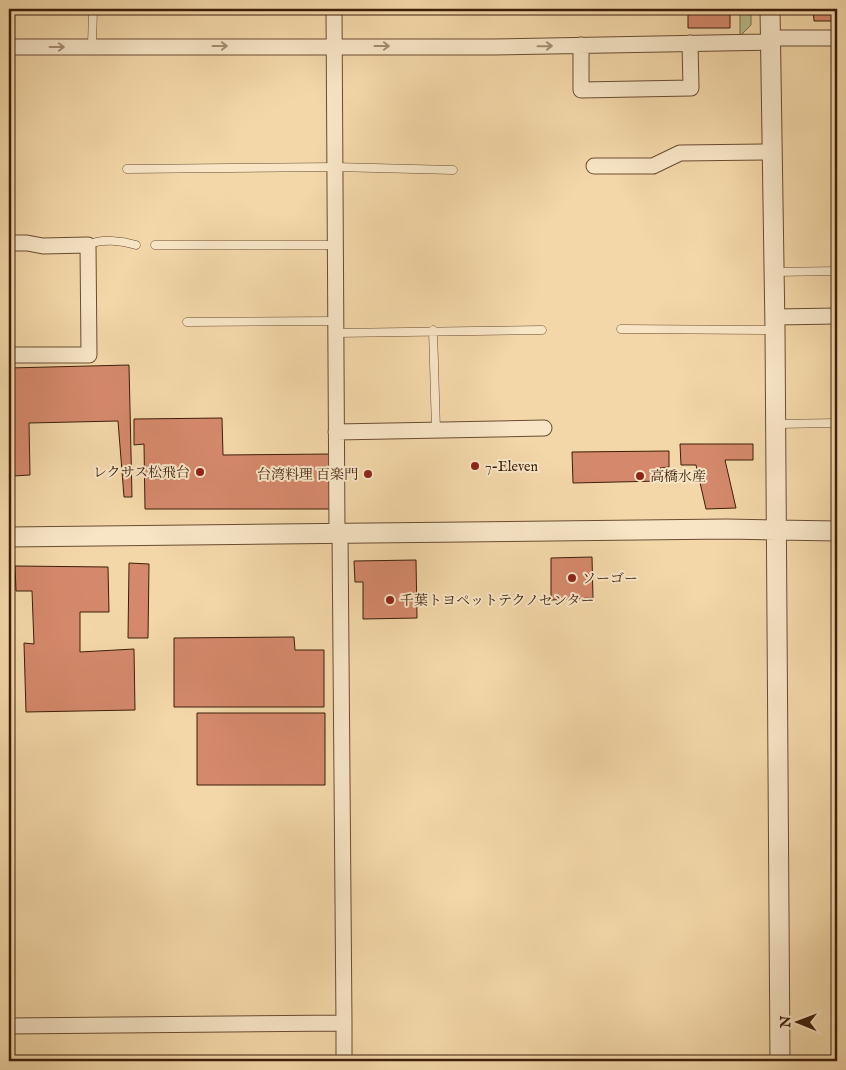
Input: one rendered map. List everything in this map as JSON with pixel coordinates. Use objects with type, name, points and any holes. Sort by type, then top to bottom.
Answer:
[{"type":"street","points":[[334,9],[336,432],[344,1061]]},
{"type":"street","points":[[770,9],[776,424],[780,1061]]},
{"type":"street","points":[[9,47],[581,46],[837,38]]},
{"type":"street","points":[[581,46],[581,90],[690,88],[690,43]]},
{"type":"street","points":[[594,166],[653,166],[680,153],[772,152]]},
{"type":"street","points":[[9,243],[27,243],[43,246],[88,245],[89,355],[9,355]]},
{"type":"street","points":[[775,323],[837,316]]},
{"type":"street","points":[[336,432],[544,428]]},
{"type":"street","points":[[9,537],[338,532],[837,531]]},
{"type":"street","points":[[9,1026],[344,1023]]},
{"type":"lane","points":[[92,46],[93,9]]},
{"type":"lane","points":[[127,169],[335,167],[453,170]]},
{"type":"lane","points":[[88,245],[95,242],[127,242],[136,245]]},
{"type":"lane","points":[[155,245],[335,245]]},
{"type":"lane","points":[[774,272],[837,272]]},
{"type":"lane","points":[[187,322],[433,330],[542,330]]},
{"type":"lane","points":[[621,329],[775,323]]},
{"type":"lane","points":[[433,330],[436,430]]},
{"type":"lane","points":[[776,424],[837,423]]},
{"type":"green space","points":[[740,9],[751,9],[751,25],[740,36]]},
{"type":"building","points":[[688,9],[730,9],[730,28],[688,28]]},
{"type":"building","points":[[813,9],[837,9],[837,21],[814,21]]},
{"type":"building","points":[[129,365],[132,497],[124,497],[118,421],[29,423],[30,475],[13,476],[14,492],[9,492],[9,368]]},
{"type":"building","points":[[222,418],[223,455],[330,454],[333,509],[145,509],[144,444],[134,445],[134,419]]},
{"type":"building","points":[[680,444],[753,444],[753,460],[725,460],[736,508],[706,509],[696,465],[681,465]]},
{"type":"building","points":[[669,451],[669,467],[660,468],[660,481],[573,483],[572,452]]},
{"type":"building","name":"ソーゴー","points":[[592,557],[593,598],[551,600],[551,558]]},
{"type":"building","name":"千葉トヨペットテクノセンター","points":[[416,560],[417,618],[363,619],[363,582],[355,582],[354,561]]},
{"type":"building","points":[[129,563],[149,564],[148,638],[128,638]]},
{"type":"building","points":[[15,566],[108,567],[109,612],[80,612],[80,652],[134,649],[135,710],[26,712],[24,643],[34,644],[32,591],[16,591]]},
{"type":"building","points":[[294,637],[295,650],[324,650],[324,707],[174,707],[174,638]]},
{"type":"building","points":[[197,713],[325,713],[325,785],[197,785]]},
{"type":"place","name":"7-Eleven","points":[[475,466]]},
{"type":"place","name":"レクサス松飛台","points":[[200,472]]},
{"type":"place","name":"台湾料理 百楽門","points":[[368,474]]},
{"type":"place","name":"高橋水産","points":[[640,476]]},
{"type":"place","name":"ソーゴー","points":[[572,578]]},
{"type":"place","name":"千葉トヨペットテクノセンター","points":[[390,600]]}]
